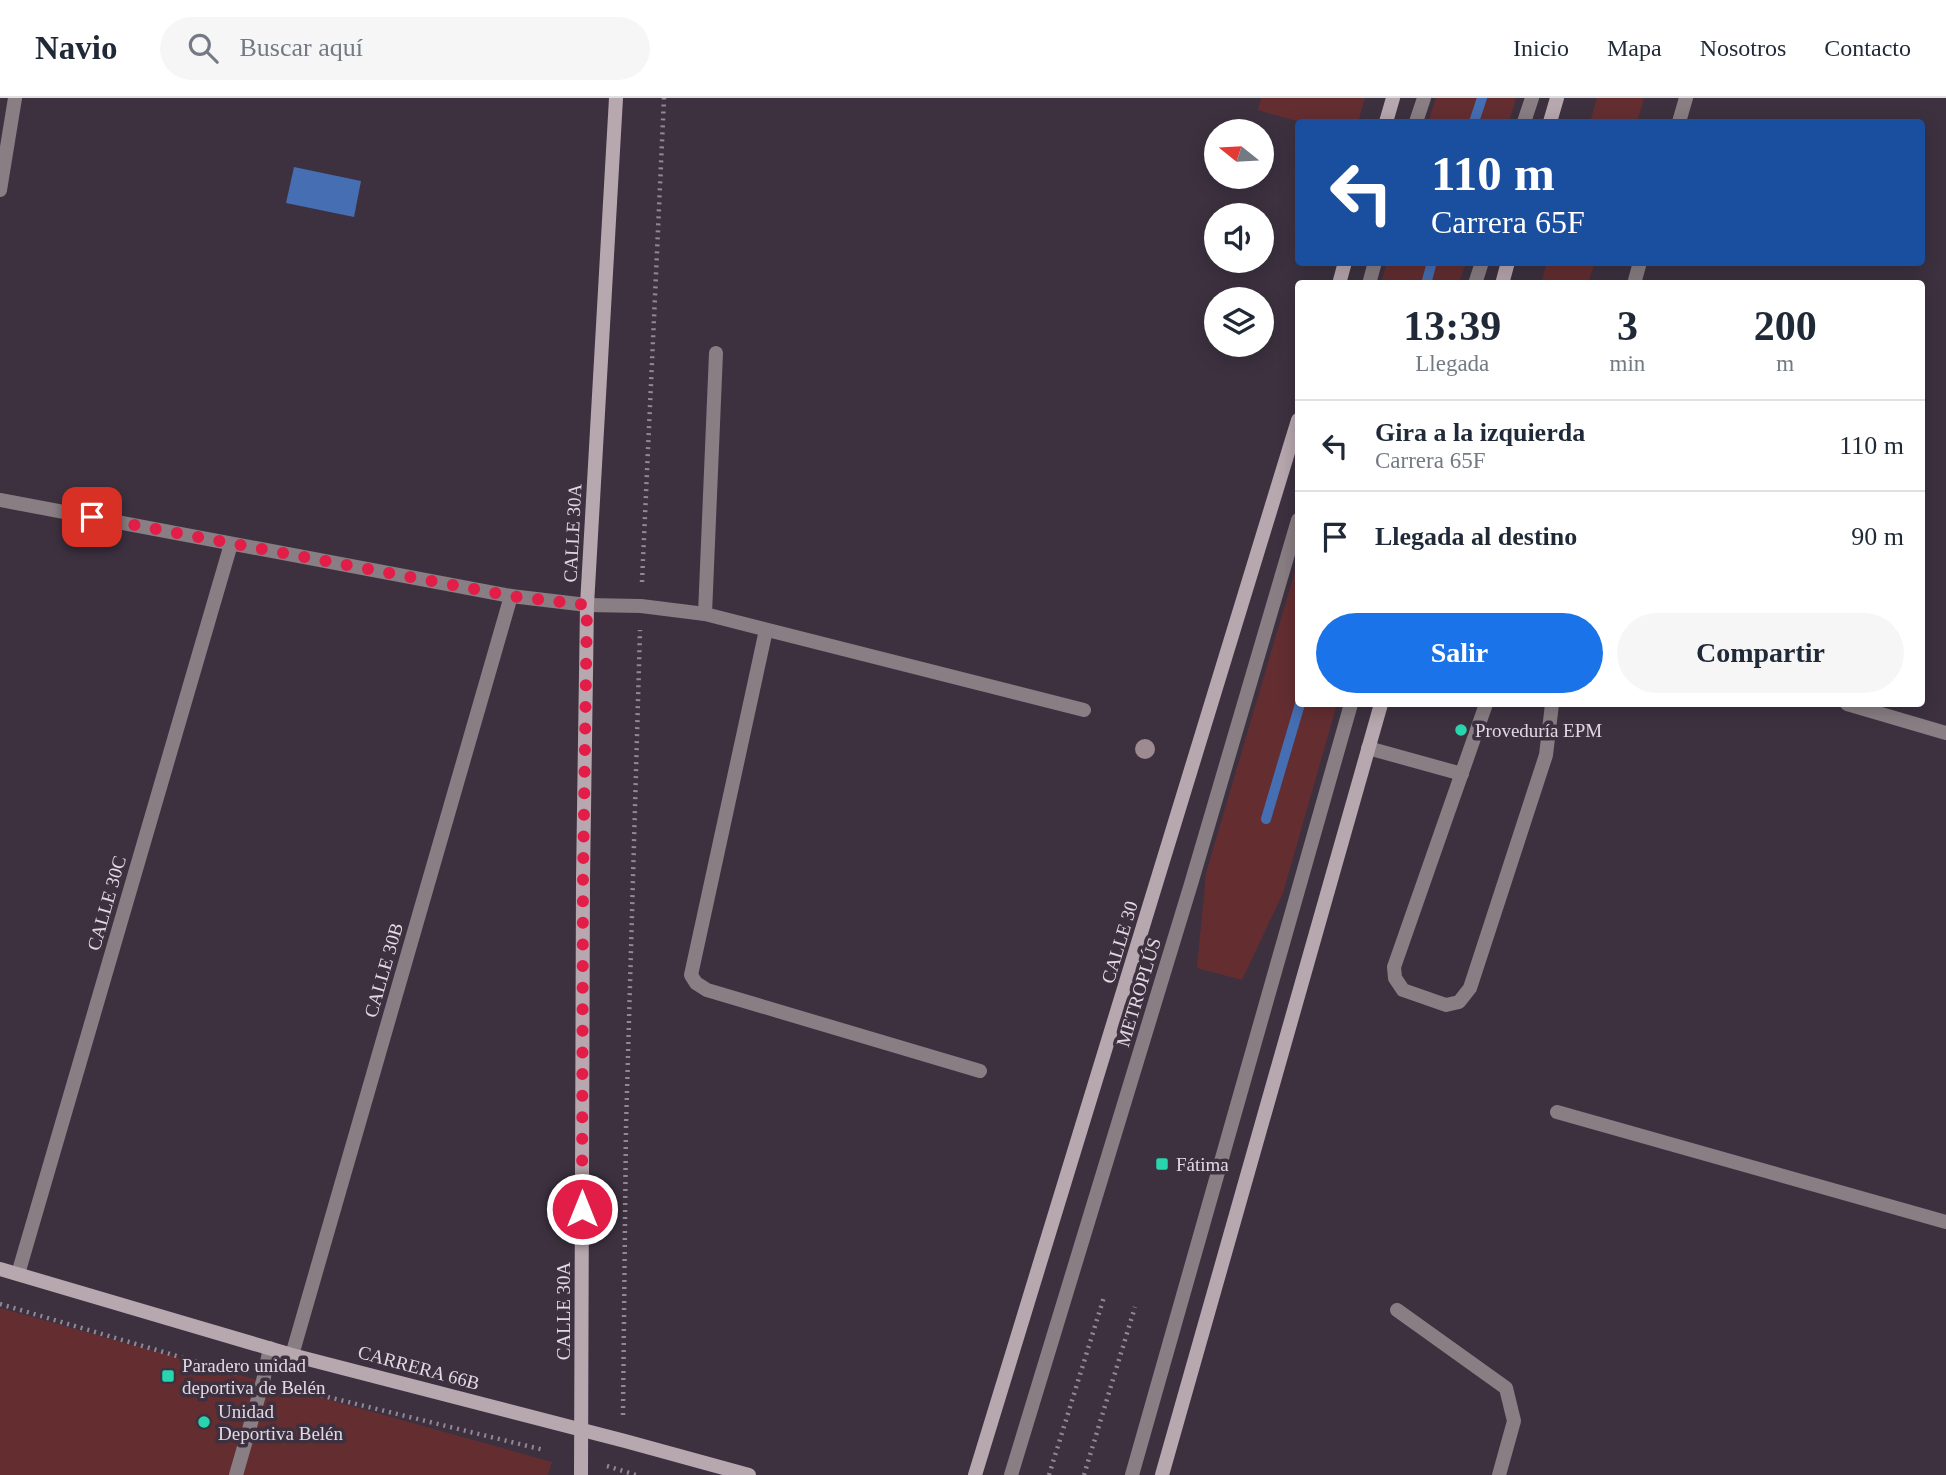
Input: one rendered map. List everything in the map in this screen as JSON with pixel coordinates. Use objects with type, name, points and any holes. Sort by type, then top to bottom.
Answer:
[{"type":"street","points":[[0,190],[15,98]]},
{"type":"street","name":"CALLE 30A","points":[[581,1475],[587,605],[616,98]]},
{"type":"street","points":[[1387,119],[1393,98]]},
{"type":"street","points":[[1417,119],[1424,98]]},
{"type":"street","points":[[1525,119],[1532,98]]},
{"type":"street","points":[[1551,119],[1557,98]]},
{"type":"street","points":[[1680,119],[1686,98]]},
{"type":"street","points":[[705,614],[716,354]]},
{"type":"street","name":"CALLE 30","points":[[975,1475],[1295,430]]},
{"type":"street","points":[[0,500],[511,596],[705,614],[1084,710]]},
{"type":"street","name":"METROPLÚS","points":[[1011,1475],[1191,884],[1295,530]]},
{"type":"street","name":"CALLE 30C","points":[[18,1274],[231,544]]},
{"type":"street","name":"CALLE 30B","points":[[292,1354],[511,596]]},
{"type":"street","points":[[766,630],[691,975],[696,983],[707,990],[980,1071]]},
{"type":"street","points":[[1132,1475],[1350,707]]},
{"type":"street","points":[[1162,1475],[1380,707]]},
{"type":"street","points":[[1485,707],[1394,967],[1395,978],[1403,990],[1446,1005],[1459,1002],[1470,988],[1546,755],[1552,707]]},
{"type":"street","points":[[1857,707],[1946,733]]},
{"type":"street","points":[[1368,748],[1462,774]]},
{"type":"street","points":[[1557,1112],[1946,1222]]},
{"type":"street","name":"CARRERA 66B","points":[[0,1269],[270,1348],[750,1475]]},
{"type":"street","points":[[1397,1310],[1506,1388],[1514,1421],[1499,1475]]},
{"type":"street","points":[[236,1475],[270,1348]]},
{"type":"path","points":[[619,1473],[625,1441],[622,1410],[626,1127],[641,606],[664,98]]},
{"type":"path","points":[[1049,1475],[1104,1297]]},
{"type":"path","points":[[0,1304],[263,1381],[581,1459],[619,1473],[636,1475]]},
{"type":"path","points":[[1084,1475],[1135,1307]]},
{"type":"shaded area","points":[[1261,98],[1365,98],[1359,119],[1295,121],[1258,110]]},
{"type":"shaded area","points":[[1436,98],[1516,98],[1510,119],[1429,119]]},
{"type":"shaded area","points":[[1597,98],[1644,98],[1638,119],[1591,119]]},
{"type":"shaded area","points":[[1386,266],[1465,266],[1460,280],[1382,280]]},
{"type":"shaded area","points":[[1546,266],[1594,266],[1589,280],[1542,280]]},
{"type":"shaded area","points":[[1295,571],[1295,707],[1336,707],[1283,893],[1242,980],[1197,968],[1206,873]]},
{"type":"shaded area","name":"Unidad Deportiva Belén","points":[[0,1308],[552,1462],[548,1475],[0,1475]]},
{"type":"water","points":[[294,167],[361,181],[354,217],[286,203]]},
{"type":"waterway","points":[[1475,119],[1482,98]]},
{"type":"waterway","points":[[1427,280],[1431,266]]},
{"type":"waterway","points":[[1266,819],[1299,707]]},
{"type":"place","name":"Proveduría EPM","points":[[1461,730]]},
{"type":"place","name":"Fátima","points":[[1162,1164]]},
{"type":"place","name":"Paradero unidad deportiva de Belén","points":[[168,1376]]},
{"type":"place","name":"Unidad Deportiva Belén","points":[[204,1422]]},
{"type":"route","points":[[92,517],[511,596],[587,605],[582,1209]]}]
